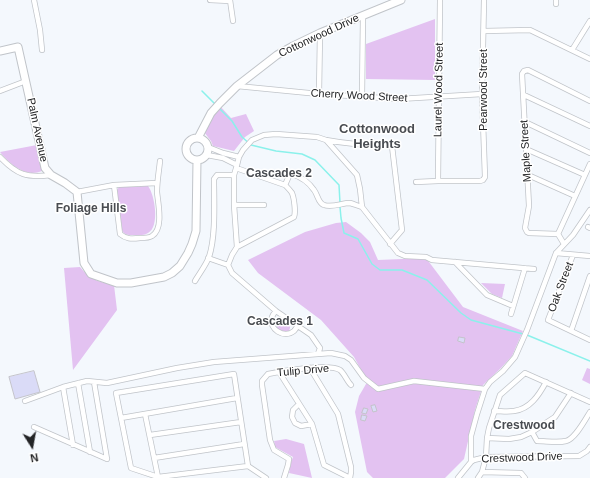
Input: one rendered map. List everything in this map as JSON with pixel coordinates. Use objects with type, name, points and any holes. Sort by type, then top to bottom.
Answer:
[{"type":"street","points":[[34,0],[42,50]]},
{"type":"street","points":[[210,0],[230,1],[233,21]]},
{"type":"street","name":"Cottonwood Drive","points":[[198,138],[211,113],[236,86],[277,55],[320,33],[401,0]]},
{"type":"street","name":"Laurel Wood Street","points":[[438,181],[440,0]]},
{"type":"street","name":"Pearwood Street","points":[[438,181],[480,181],[485,177],[482,94],[484,0]]},
{"type":"street","points":[[362,97],[363,15]]},
{"type":"street","points":[[572,50],[590,21]]},
{"type":"street","points":[[484,31],[530,30],[590,59]]},
{"type":"street","points":[[319,94],[320,33]]},
{"type":"street","name":"Palm Avenue","points":[[0,51],[20,44],[26,81],[45,168],[51,175],[77,192]]},
{"type":"street","name":"Maple Street","points":[[558,234],[529,233],[526,232],[525,228],[529,206],[522,74],[524,71],[528,70],[590,101]]},
{"type":"street","points":[[0,91],[26,81]]},
{"type":"street","name":"Cherry Wood Street","points":[[236,86],[319,94],[399,99],[482,94]]},
{"type":"street","points":[[524,95],[590,126]]},
{"type":"street","points":[[525,122],[590,153]]},
{"type":"street","points":[[237,247],[234,205],[234,176],[239,157],[252,140],[264,135],[276,134],[317,137],[342,143],[368,145],[390,144],[392,146],[402,230],[390,244]]},
{"type":"street","points":[[194,138],[203,139],[208,147],[207,155],[204,158],[197,160],[189,156],[186,148],[190,141],[194,138]]},
{"type":"street","points":[[326,140],[357,175],[362,207],[398,253],[405,256],[426,257],[432,260],[534,269]]},
{"type":"street","points":[[208,147],[239,157]]},
{"type":"street","points":[[526,149],[585,175]]},
{"type":"street","points":[[207,155],[223,158],[236,167],[285,185],[293,195],[296,214],[294,217],[237,247],[228,265]]},
{"type":"street","points":[[0,157],[8,165],[23,174],[37,177],[51,175]]},
{"type":"street","points":[[158,182],[114,185],[77,192],[84,263],[90,274],[117,283],[131,283],[164,277],[172,273],[180,266],[188,254],[196,231],[197,160]]},
{"type":"street","points":[[114,185],[120,234],[124,237],[134,239],[152,236],[156,232],[159,224],[160,214],[157,190],[160,161]]},
{"type":"street","points":[[564,244],[558,234],[590,164]]},
{"type":"street","points":[[285,185],[289,176],[292,174],[300,176],[307,181],[315,191],[323,205],[327,206],[351,203],[362,207]]},
{"type":"street","points":[[195,282],[208,258],[212,244],[214,179],[217,175],[234,176]]},
{"type":"street","points":[[528,175],[575,196]]},
{"type":"street","points":[[416,182],[438,181]]},
{"type":"street","points":[[234,205],[264,205]]},
{"type":"street","points":[[471,462],[471,436],[485,388],[515,357],[527,330],[556,253],[573,235],[590,210]]},
{"type":"street","points":[[556,253],[590,256]]},
{"type":"street","name":"Oak Street","points":[[573,255],[548,320],[590,340]]},
{"type":"street","points":[[208,258],[228,265],[232,273],[276,311],[311,335],[320,348],[318,354]]},
{"type":"street","points":[[454,262],[487,295],[513,306]]},
{"type":"street","points":[[511,314],[525,268]]},
{"type":"street","points":[[571,331],[590,276]]},
{"type":"street","points":[[276,311],[272,316],[272,323],[275,329],[280,333],[287,334],[294,331],[298,326]]},
{"type":"street","points":[[25,401],[63,387],[87,381],[107,383],[177,368],[214,362],[331,353],[345,356],[351,360],[364,378],[378,389],[414,381],[485,388]]},
{"type":"street","name":"Tulip Drive","points":[[284,478],[289,459],[274,450],[270,440],[262,381],[268,374],[310,368],[332,367],[340,370],[351,385]]},
{"type":"street","points":[[279,372],[312,424],[324,465],[350,478],[351,467],[338,414],[310,368]]},
{"type":"street","points":[[478,478],[482,472],[486,457],[487,438],[500,395],[525,372],[590,402]]},
{"type":"street","points":[[248,466],[234,374],[116,393],[131,468],[158,478],[248,466],[266,478]]},
{"type":"street","points":[[34,427],[107,459],[94,382]]},
{"type":"street","points":[[494,411],[515,411],[528,406],[539,395],[546,382]]},
{"type":"street","points":[[78,383],[90,452]]},
{"type":"street","points":[[63,387],[73,444]]},
{"type":"street","points":[[487,438],[509,439],[521,437],[532,432],[555,417],[571,393]]},
{"type":"street","points":[[121,418],[237,398]]},
{"type":"street","points":[[299,404],[293,410],[292,417],[295,423],[301,426],[312,424]]},
{"type":"street","points":[[532,432],[537,441],[569,440],[581,428],[590,412]]},
{"type":"street","points":[[145,414],[158,478]]},
{"type":"street","points":[[150,435],[241,422]]},
{"type":"street","points":[[154,458],[244,444]]},
{"type":"street","name":"Crestwood Drive","points":[[458,478],[471,462],[486,457],[579,456],[590,447]]},
{"type":"street","points":[[482,472],[521,473],[525,478]]},
{"type":"street","points":[[499,473],[501,478]]},
{"type":"shaded area","points":[[435,19],[435,80],[366,79],[366,44]]},
{"type":"shaded area","points":[[220,106],[231,118],[246,114],[254,131],[245,137],[234,151],[213,146],[204,132],[208,122]]},
{"type":"shaded area","points":[[37,145],[42,171],[36,173],[18,169],[0,152]]},
{"type":"shaded area","points":[[148,186],[153,196],[155,211],[152,230],[143,235],[125,234],[122,230],[117,190],[119,187]]},
{"type":"shaded area","points":[[346,222],[370,242],[378,260],[426,258],[463,307],[523,331],[512,356],[483,385],[475,410],[464,459],[445,478],[373,478],[367,472],[355,412],[359,396],[366,384],[370,381],[365,377],[354,357],[321,320],[258,273],[248,260],[305,232],[336,223]]},
{"type":"shaded area","points":[[80,267],[95,280],[114,285],[117,310],[73,370],[64,268]]},
{"type":"shaded area","points":[[481,283],[505,284],[502,298],[492,294]]},
{"type":"shaded area","points":[[281,319],[290,325],[289,331],[281,331],[277,329],[276,320]]},
{"type":"shaded area","points":[[587,368],[590,369],[590,384],[582,380]]},
{"type":"shaded area","points":[[286,439],[304,444],[312,478],[289,473],[293,457],[275,447],[274,441]]},
{"type":"building","points":[[459,337],[465,338],[464,343],[458,341]]},
{"type":"building","points":[[34,371],[40,392],[15,399],[9,377]]},
{"type":"building","points":[[375,405],[377,411],[373,412],[371,406]]},
{"type":"building","points":[[364,408],[368,409],[366,414],[362,413]]},
{"type":"building","points":[[362,415],[367,416],[365,421],[361,420]]},
{"type":"waterway","points":[[202,91],[215,104]]},
{"type":"waterway","points":[[219,108],[232,121],[242,137],[251,145],[276,151],[302,154],[315,160],[339,185],[340,203]]},
{"type":"waterway","points":[[340,207],[344,233],[358,239],[372,264],[380,270],[402,270],[427,280],[461,313],[471,320],[523,334]]},
{"type":"waterway","points":[[527,335],[590,361]]},
{"type":"district","name":"Cottonwood Heights","points":[[377,136]]},
{"type":"district","name":"Cascades 2","points":[[279,174]]},
{"type":"district","name":"Foliage Hills","points":[[91,209]]},
{"type":"district","name":"Cascades 1","points":[[280,322]]},
{"type":"district","name":"Crestwood","points":[[524,426]]}]
